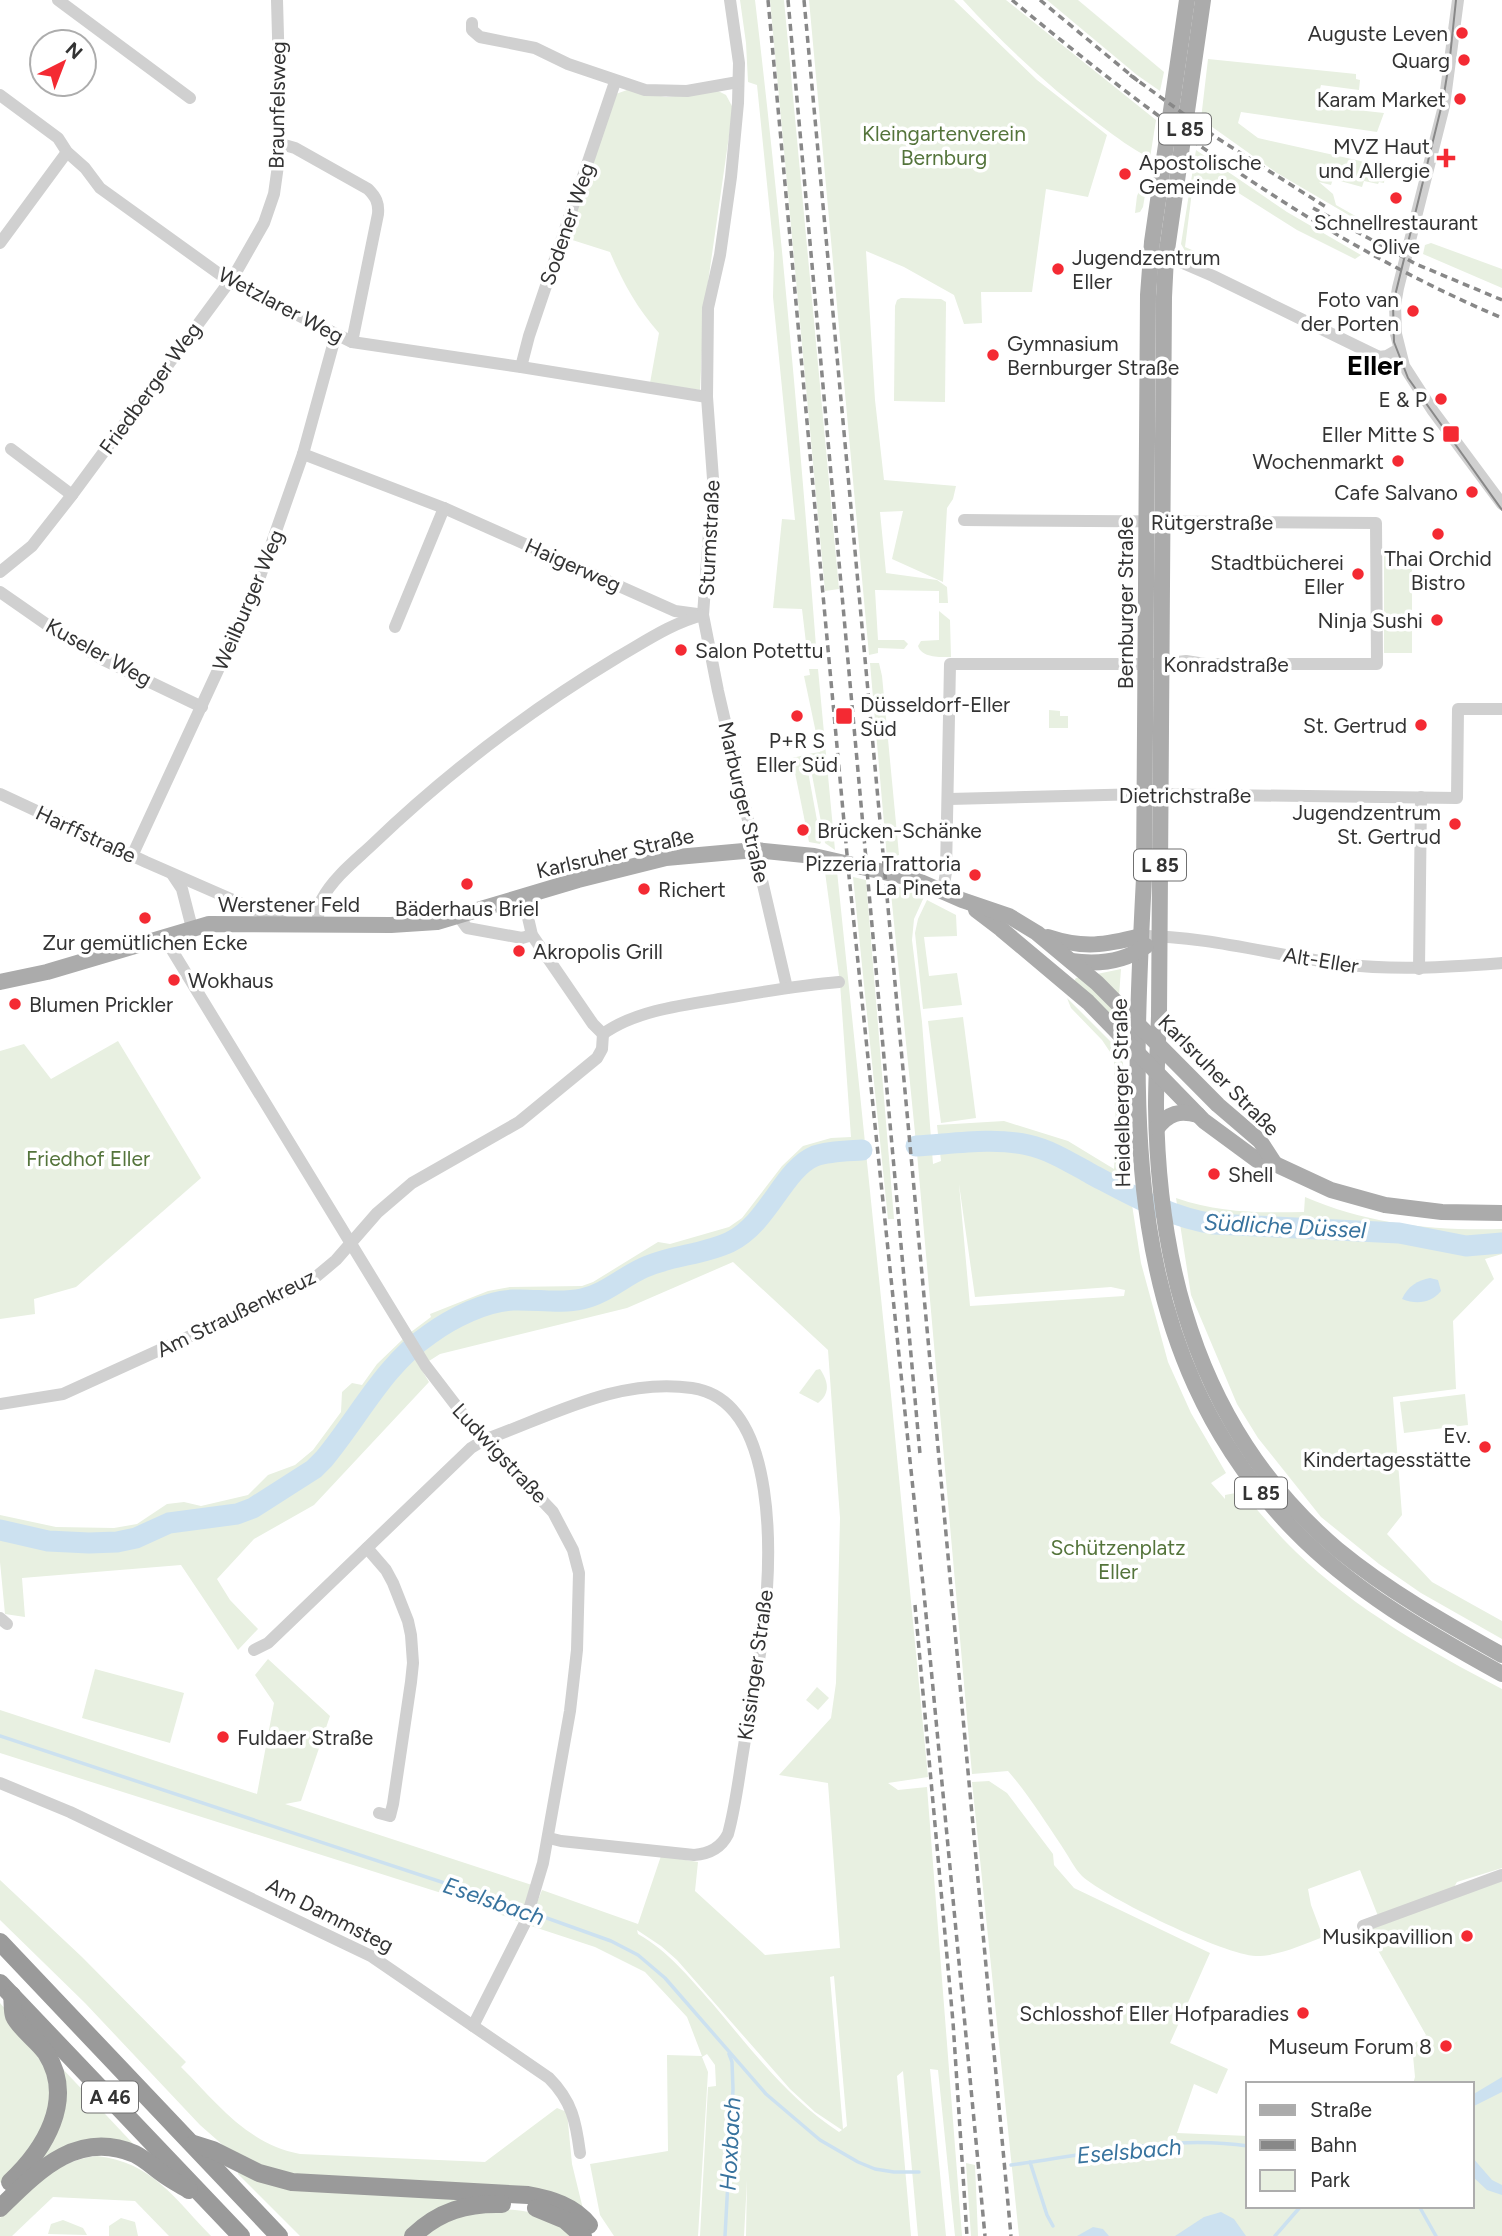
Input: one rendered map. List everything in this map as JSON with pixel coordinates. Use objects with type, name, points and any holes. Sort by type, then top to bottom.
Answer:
[{"type":"highway","name":"A 46","points":[[0,1942],[279,2236]]},
{"type":"highway","name":"A 46","points":[[6,1989],[241,2236]]},
{"type":"highway","points":[[0,2192],[28,2164],[44,2142],[53,2124],[57,2102],[57,2086],[50,2062],[38,2042],[15,2017],[6,1989]]},
{"type":"highway","points":[[194,2144],[279,2180],[547,2198],[578,2213],[590,2232]]},
{"type":"highway","points":[[0,2208],[50,2163],[75,2151],[89,2148],[106,2148],[134,2154],[207,2200]]},
{"type":"highway","points":[[413,2236],[444,2212],[483,2203],[522,2205],[539,2209],[590,2232]]},
{"type":"main road","name":"L 85","points":[[1159,256],[1187,0]]},
{"type":"main road","name":"L 85","points":[[1159,256],[1203,0]]},
{"type":"main road","name":"Bernburger Straße","points":[[1159,256],[1164,297],[1154,522],[1153,664],[1160,794],[1160,936]]},
{"type":"main road","name":"Bernburger Straße","points":[[1140,943],[1144,878],[1143,794],[1153,664]]},
{"type":"main road","name":"Karlsruher Straße","points":[[523,896],[666,858],[755,850],[814,856],[888,871],[1009,916],[1037,933],[1073,962],[1218,1105],[1260,1140],[1275,1164]]},
{"type":"main road","name":"Werstener Feld","points":[[0,982],[47,972],[209,924],[425,923],[459,917],[523,896]]},
{"type":"main road","name":"Karlsruher Straße","points":[[962,900],[1002,929],[1088,1002],[1198,1115],[1257,1160],[1275,1164],[1331,1191],[1385,1205],[1433,1211],[1502,1213]]},
{"type":"main road","points":[[1002,929],[1051,956],[1073,962],[1109,962],[1140,943],[1160,936]]},
{"type":"main road","points":[[1037,933],[1062,942],[1096,946],[1140,943]]},
{"type":"main road","name":"Heidelberger Straße","points":[[1160,936],[1157,1128],[1165,1224],[1174,1276],[1189,1331],[1226,1413],[1267,1474],[1303,1517],[1354,1562],[1407,1600],[1502,1655]]},
{"type":"main road","name":"Heidelberger Straße","points":[[1140,943],[1137,1100],[1146,1216],[1163,1300],[1181,1354],[1203,1404],[1248,1476],[1295,1531],[1363,1589],[1413,1623],[1502,1674]]},
{"type":"main road","points":[[1157,1128],[1171,1114],[1184,1112],[1198,1115]]},
{"type":"street","points":[[58,0],[190,98]]},
{"type":"street","name":"Braunfelsweg","points":[[229,282],[264,223],[274,194],[281,144],[277,0]]},
{"type":"street","name":"Sturmstraße","points":[[318,925],[318,908],[338,878],[399,819],[492,743],[536,708],[577,682],[680,621],[704,615],[713,479],[707,397],[708,308],[720,255],[731,177],[739,63],[730,0]]},
{"type":"street","points":[[1458,0],[1444,106],[1398,289],[1395,316],[1404,366],[1502,504]]},
{"type":"street","points":[[472,23],[472,30],[480,37],[535,48],[615,82],[645,90],[687,90],[738,82]]},
{"type":"street","name":"Sodener Weg","points":[[521,367],[533,323],[615,82]]},
{"type":"street","name":"Wetzlarer Weg","points":[[0,95],[58,138],[67,152],[85,168],[100,188],[229,282],[352,342],[707,397]]},
{"type":"street","points":[[281,144],[295,148],[368,189],[379,206],[352,342]]},
{"type":"street","points":[[0,243],[67,152]]},
{"type":"street","points":[[1159,256],[1213,276],[1379,357],[1399,349]]},
{"type":"street","name":"Friedberger Weg","points":[[0,572],[32,546],[229,282]]},
{"type":"street","name":"Weilburger Weg","points":[[132,856],[256,588],[303,454],[336,334]]},
{"type":"street","points":[[6,446],[72,495]]},
{"type":"street","name":"Haigerweg","points":[[303,454],[444,509],[675,611],[704,615]]},
{"type":"street","points":[[395,627],[444,509]]},
{"type":"street","name":"Rütgerstraße","points":[[964,520],[1376,523],[1377,664]]},
{"type":"street","name":"Kuseler Weg","points":[[0,592],[104,660],[202,707]]},
{"type":"street","name":"Marburger Straße","points":[[704,615],[718,691],[787,988]]},
{"type":"street","name":"Konradstraße","points":[[948,799],[950,664],[1153,664],[1186,661],[1205,664],[1377,664]]},
{"type":"street","name":"Dietrichstraße","points":[[948,799],[1143,794],[1457,797],[1458,709],[1502,709]]},
{"type":"street","name":"Harffstraße","points":[[0,794],[132,856],[289,924]]},
{"type":"street","points":[[1419,969],[1421,797]]},
{"type":"street","points":[[943,891],[946,878],[948,799]]},
{"type":"street","points":[[172,873],[182,889],[192,928]]},
{"type":"street","points":[[523,896],[532,935],[593,1024],[603,1034],[614,1026],[670,1007],[839,982]]},
{"type":"street","points":[[459,917],[467,928],[522,938],[532,935]]},
{"type":"street","name":"Alt-Eller","points":[[1160,936],[1340,964],[1419,969],[1502,963]]},
{"type":"street","name":"Ludwigstraße","points":[[164,937],[421,1359],[484,1440],[553,1512],[573,1550],[580,1591],[574,1675],[549,1838],[524,1923],[473,2026]]},
{"type":"street","name":"Am Straußenkreuz","points":[[0,1404],[63,1394],[298,1287],[323,1272],[377,1213],[412,1183],[519,1122],[597,1058],[602,1049],[603,1034]]},
{"type":"street","name":"Kissinger Straße","points":[[484,1440],[590,1400],[639,1386],[694,1388],[721,1399],[740,1417],[753,1443],[764,1490],[767,1592],[763,1633],[731,1826],[726,1840],[712,1851],[694,1855],[573,1843],[549,1838]]},
{"type":"street","points":[[254,1650],[268,1643],[471,1448],[484,1440]]},
{"type":"street","points":[[367,1548],[386,1570],[401,1602],[408,1621],[413,1663],[393,1804],[390,1816],[379,1814]]},
{"type":"street","name":"Am Dammsteg","points":[[0,1783],[70,1812],[361,1951],[524,2060],[559,2088],[568,2101],[575,2121],[580,2152]]},
{"type":"street","points":[[1363,1926],[1502,1875]]},
{"type":"green space","points":[[740,0],[755,0],[773,164],[817,659],[808,660],[802,609],[773,608],[782,519],[795,520],[773,297],[774,253],[757,85],[748,82]]},
{"type":"green space","points":[[770,0],[784,0],[839,589],[825,591]]},
{"type":"green space","name":"Kleingartenverein Bernburg","points":[[809,0],[954,0],[1037,80],[1107,135],[1088,197],[1046,189],[1032,292],[981,292],[982,323],[964,324],[954,295],[904,267],[866,251],[875,400],[884,480],[956,486],[953,499],[947,508],[943,582],[892,559],[903,511],[880,512],[886,573],[937,580],[947,587],[948,603],[939,603],[939,591],[875,590],[878,640],[904,640],[908,644],[904,649],[878,648],[878,653],[869,655]]},
{"type":"green space","points":[[963,0],[1006,0],[1156,120],[1150,158],[1118,138],[1063,96],[1012,50]]},
{"type":"green space","points":[[1047,0],[1078,0],[1164,72],[1160,91],[1137,75]]},
{"type":"green space","points":[[1208,59],[1356,74],[1356,79],[1360,80],[1359,90],[1321,85],[1318,97],[1349,101],[1348,109],[1384,113],[1377,132],[1241,112],[1238,123],[1258,138],[1365,162],[1364,168],[1385,173],[1384,183],[1364,181],[1362,187],[1333,179],[1331,185],[1319,182],[1333,194],[1336,205],[1380,230],[1381,234],[1277,173],[1201,119]]},
{"type":"green space","points":[[627,90],[666,97],[718,91],[726,95],[733,108],[704,310],[700,390],[650,383],[659,333],[631,295],[610,252],[566,238],[616,94]]},
{"type":"green space","points":[[1196,150],[1287,212],[1361,255],[1355,259],[1297,230],[1226,185],[1223,191],[1194,176],[1185,247],[1215,260],[1213,265],[1185,251],[1181,244]]},
{"type":"green space","points":[[1143,182],[1147,183],[1143,207],[1140,212],[1135,213],[1137,196]]},
{"type":"green space","points":[[1431,243],[1502,269],[1502,288],[1423,254],[1425,245]]},
{"type":"green space","points":[[901,298],[941,299],[946,302],[945,402],[894,401],[895,306]]},
{"type":"green space","points":[[1384,555],[1412,555],[1412,653],[1384,653]]},
{"type":"green space","points":[[939,611],[950,620],[951,657],[927,655],[918,646],[921,641],[939,640]]},
{"type":"green space","points":[[870,663],[879,663],[882,676],[899,855],[887,858]]},
{"type":"green space","points":[[809,669],[818,669],[835,850],[825,843],[808,754],[820,752],[804,676],[810,675]]},
{"type":"green space","points":[[1049,710],[1060,711],[1060,716],[1068,716],[1068,728],[1049,728]]},
{"type":"green space","points":[[805,755],[820,844],[809,842],[792,758]]},
{"type":"green space","points":[[837,871],[928,1777],[888,1783],[898,1790],[927,1787],[962,2236],[955,2236],[938,2070],[930,2069],[946,2236],[918,2236],[903,2071],[897,2076],[911,2236],[746,2236],[747,2180],[744,2236],[700,2236],[708,2087],[716,2086],[715,2065],[707,2054],[702,2057],[708,2072],[698,2236],[614,2236],[600,2215],[590,2164],[668,2151],[667,2055],[702,2056],[687,2017],[645,1972],[595,1947],[528,1925],[542,1890],[638,1924],[661,1856],[698,1862],[695,1891],[765,1955],[840,1948],[828,1783],[779,1775],[831,1718],[836,1683],[840,1518],[828,1350],[733,1262],[627,1308],[440,1354],[429,1361],[411,1332],[431,1317],[430,1314],[488,1291],[510,1287],[582,1286],[658,1242],[670,1244],[729,1227],[742,1218],[782,1166],[803,1146],[831,1138],[851,1137],[840,983],[825,872]],"holes":[[[637,1930],[677,1960],[790,2089],[815,2112],[842,2130],[839,2132],[820,2119],[787,2089],[686,1974],[669,1956],[638,1934]],[[834,1976],[847,2126],[843,2129],[830,1977]]]},
{"type":"green space","points":[[853,877],[866,880],[894,1219],[888,1219]]},
{"type":"green space","name":"Schützenplatz Eller","points":[[890,883],[924,897],[914,919],[912,940],[922,1022],[933,1164],[941,1161],[937,1125],[1004,1121],[1068,1141],[1114,1169],[1114,1058],[1102,1040],[1071,1008],[1067,998],[1117,1048],[1123,1063],[1128,1136],[1127,1172],[1141,1263],[1168,1362],[1191,1413],[1226,1473],[1211,1483],[1225,1499],[1225,1495],[1241,1492],[1296,1552],[1368,1610],[1447,1660],[1502,1689],[1502,1868],[1457,1882],[1451,1892],[1378,1916],[1360,1870],[1308,1889],[1323,1937],[1282,1952],[1256,1956],[1194,1936],[1139,1911],[1095,1886],[1076,1869],[1036,1807],[1008,1771],[972,1774],[917,1153]],"holes":[[[959,1184],[975,1297],[1111,1287],[1125,1290],[1124,1296],[970,1306]]]},
{"type":"green space","points":[[927,900],[956,915],[957,936],[924,937],[929,976],[957,973],[962,1005],[923,1009],[915,933]]},
{"type":"green space","points":[[1121,969],[1119,996],[1097,974]]},
{"type":"green space","points":[[1081,977],[1120,1014],[1120,1023],[1074,981]]},
{"type":"green space","points":[[963,1017],[976,1118],[941,1123],[928,1021]]},
{"type":"green space","name":"Friedhof Eller","points":[[118,1041],[201,1178],[76,1287],[34,1299],[35,1314],[0,1319],[0,1051],[24,1044],[51,1079]]},
{"type":"green space","points":[[1305,1197],[1377,1220],[1452,1229],[1502,1229],[1502,1254],[1485,1259],[1494,1279],[1453,1321],[1456,1389],[1393,1397],[1402,1515],[1387,1534],[1432,1582],[1502,1621],[1502,1639],[1421,1593],[1379,1564],[1321,1517],[1258,1438],[1237,1404],[1191,1295],[1176,1198],[1224,1209],[1304,1212]]},
{"type":"green space","points":[[403,1339],[429,1382],[314,1505],[254,1539],[217,1579],[230,1600],[258,1629],[238,1650],[181,1565],[22,1578],[25,1617],[5,1614],[0,1562],[0,1515],[56,1527],[114,1528],[137,1524],[167,1504],[184,1502],[201,1506],[248,1495],[268,1475],[295,1465],[313,1450],[341,1412],[342,1392],[352,1383],[362,1385],[377,1364]]},
{"type":"green space","points":[[820,1369],[827,1387],[825,1395],[818,1403],[799,1393],[816,1370]]},
{"type":"green space","points":[[1465,1394],[1468,1425],[1404,1433],[1400,1402]]},
{"type":"green space","points":[[268,1659],[330,1716],[301,1801],[285,1804],[532,1885],[520,1922],[457,1898],[0,1753],[0,1710],[257,1794],[274,1703],[255,1675]]},
{"type":"green space","points":[[95,1669],[184,1693],[170,1743],[82,1718]]},
{"type":"green space","points":[[817,1687],[829,1698],[818,1710],[806,1700]]},
{"type":"green space","points":[[989,1781],[1007,1793],[1053,1854],[1054,1865],[1074,1888],[1210,1953],[1170,2043],[1228,2069],[1217,2094],[1194,2084],[1177,2133],[1246,2136],[1246,2208],[1474,2208],[1474,2082],[1414,2082],[1412,2045],[1426,2035],[1367,1931],[1371,1927],[1502,1878],[1502,2236],[1019,2236],[972,1782]]},
{"type":"green space","points":[[0,1880],[82,1957],[186,2062],[181,2067],[220,2108],[264,2141],[300,2154],[485,2162],[557,2108],[567,2112],[572,2164],[583,2209],[279,2174],[225,2147],[200,2125],[85,2003],[0,1920]]},
{"type":"green space","points":[[0,2003],[35,2045],[50,2085],[50,2102],[37,2135],[0,2183]]},
{"type":"green space","points":[[60,2066],[138,2149],[104,2143],[31,2167]]},
{"type":"green space","points":[[97,2156],[133,2166],[148,2174],[174,2196],[211,2236],[169,2236],[135,2201],[53,2197],[12,2236],[0,2236],[0,2218],[32,2187],[68,2163]]},
{"type":"green space","points":[[966,2163],[975,2165],[978,2236],[971,2236]]},
{"type":"green space","points":[[239,2169],[538,2204],[492,2200],[408,2236],[300,2236],[238,2174]]},
{"type":"green space","points":[[485,2209],[533,2213],[554,2221],[576,2236],[423,2236],[449,2218]]},
{"type":"green space","points":[[121,2218],[135,2222],[138,2236],[109,2236],[109,2226]]},
{"type":"green space","points":[[63,2220],[83,2228],[87,2235],[48,2234],[51,2224]]},
{"type":"water","points":[[1430,1278],[1438,1280],[1441,1291],[1433,1298],[1423,1302],[1402,1299],[1413,1285]]},
{"type":"water","points":[[1502,2077],[1502,2092],[1474,2106],[1474,2094]]},
{"type":"water","points":[[1474,2159],[1492,2180],[1502,2185],[1502,2195],[1487,2190],[1474,2178]]},
{"type":"water","points":[[1221,2212],[1234,2219],[1246,2236],[1175,2236],[1204,2217]]},
{"type":"water","points":[[1093,2227],[1103,2229],[1109,2236],[1077,2236]]},
{"type":"waterway","name":"Südliche Düssel","points":[[916,1146],[987,1141],[1028,1145],[1061,1157],[1151,1204],[1181,1216],[1214,1224],[1399,1233],[1466,1246],[1502,1243]]},
{"type":"waterway","name":"Südliche Düssel","points":[[0,1530],[48,1541],[117,1542],[136,1538],[169,1523],[237,1514],[253,1508],[314,1469],[337,1443],[385,1376],[414,1347],[448,1322],[470,1311],[503,1301],[582,1299],[654,1264],[730,1242],[755,1222],[804,1163],[826,1153],[862,1150]]},
{"type":"waterway","name":"Eselsbach","points":[[0,1736],[505,1903],[611,1941],[638,1955],[665,1978],[766,2094],[820,2140],[875,2169],[919,2172]]},
{"type":"waterway","name":"Hoxbach","points":[[725,2236],[733,2089],[729,2054]]},
{"type":"waterway","name":"Eselsbach","points":[[1011,2165],[1159,2144],[1189,2142],[1246,2146]]},
{"type":"waterway","points":[[1030,2162],[1053,2226]]},
{"type":"waterway","points":[[1275,2236],[1299,2208]]},
{"type":"waterway","name":"Eselsbach","points":[[1420,2208],[1436,2236]]},
{"type":"tram line","points":[[1456,0],[1443,100],[1393,304],[1394,342],[1408,378],[1502,510]]},
{"type":"railway","points":[[768,0],[849,876],[925,1604],[985,2236]]},
{"type":"railway","points":[[788,0],[920,1454]]},
{"type":"railway","points":[[804,0],[1011,2236]]},
{"type":"railway","points":[[1012,0],[1126,92],[1245,177],[1370,253],[1502,318]]},
{"type":"railway","points":[[1040,0],[1138,81]]},
{"type":"railway","points":[[1130,75],[1217,138],[1326,207]]},
{"type":"railway","points":[[1313,208],[1416,264],[1502,300]]},
{"type":"railway","points":[[915,1605],[953,2022],[967,2236]]},
{"type":"place","name":"Auguste Leven","points":[[1462,33]]},
{"type":"place","name":"Quarg","points":[[1464,60]]},
{"type":"place","name":"Karam Market","points":[[1460,99]]},
{"type":"place","name":"MVZ Haut und Allergie","points":[[1446,158]]},
{"type":"place","name":"Apostolische Gemeinde","points":[[1125,174]]},
{"type":"place","name":"Schnellrestaurant Olive","points":[[1396,198]]},
{"type":"place","name":"Jugendzentrum Eller","points":[[1058,269]]},
{"type":"place","name":"Foto van der Porten","points":[[1413,311]]},
{"type":"place","name":"Gymnasium Bernburger Straße","points":[[993,355]]},
{"type":"place","name":"E & P","points":[[1441,399]]},
{"type":"place","name":"Eller Mitte S","points":[[1451,434]]},
{"type":"place","name":"Wochenmarkt","points":[[1398,461]]},
{"type":"place","name":"Cafe Salvano","points":[[1472,492]]},
{"type":"place","name":"Thai Orchid Bistro","points":[[1438,534]]},
{"type":"place","name":"Stadtbücherei Eller","points":[[1358,574]]},
{"type":"place","name":"Ninja Sushi","points":[[1437,620]]},
{"type":"place","name":"Salon Potettu","points":[[681,650]]},
{"type":"place","name":"P+R S Eller Süd","points":[[797,716]]},
{"type":"place","name":"Düsseldorf-Eller Süd","points":[[844,716]]},
{"type":"place","name":"St. Gertrud","points":[[1421,725]]},
{"type":"place","name":"Jugendzentrum St. Gertrud","points":[[1455,824]]},
{"type":"place","name":"Brücken-Schänke","points":[[803,830]]},
{"type":"place","name":"Pizzeria Trattoria La Pineta","points":[[975,875]]},
{"type":"place","name":"Bäderhaus Briel","points":[[467,884]]},
{"type":"place","name":"Richert","points":[[644,889]]},
{"type":"place","name":"Zur gemütlichen Ecke","points":[[145,918]]},
{"type":"place","name":"Akropolis Grill","points":[[519,951]]},
{"type":"place","name":"Wokhaus","points":[[174,980]]},
{"type":"place","name":"Blumen Prickler","points":[[15,1004]]},
{"type":"place","name":"Shell","points":[[1214,1174]]},
{"type":"place","name":"Ev. Kindertagesstätte","points":[[1485,1447]]},
{"type":"place","name":"Fuldaer Straße","points":[[223,1737]]},
{"type":"place","name":"Musikpavillion","points":[[1467,1936]]},
{"type":"place","name":"Schlosshof Eller Hofparadies","points":[[1303,2013]]},
{"type":"place","name":"Museum Forum 8","points":[[1446,2046]]},
{"type":"district","name":"Eller","points":[[1375,365]]}]
